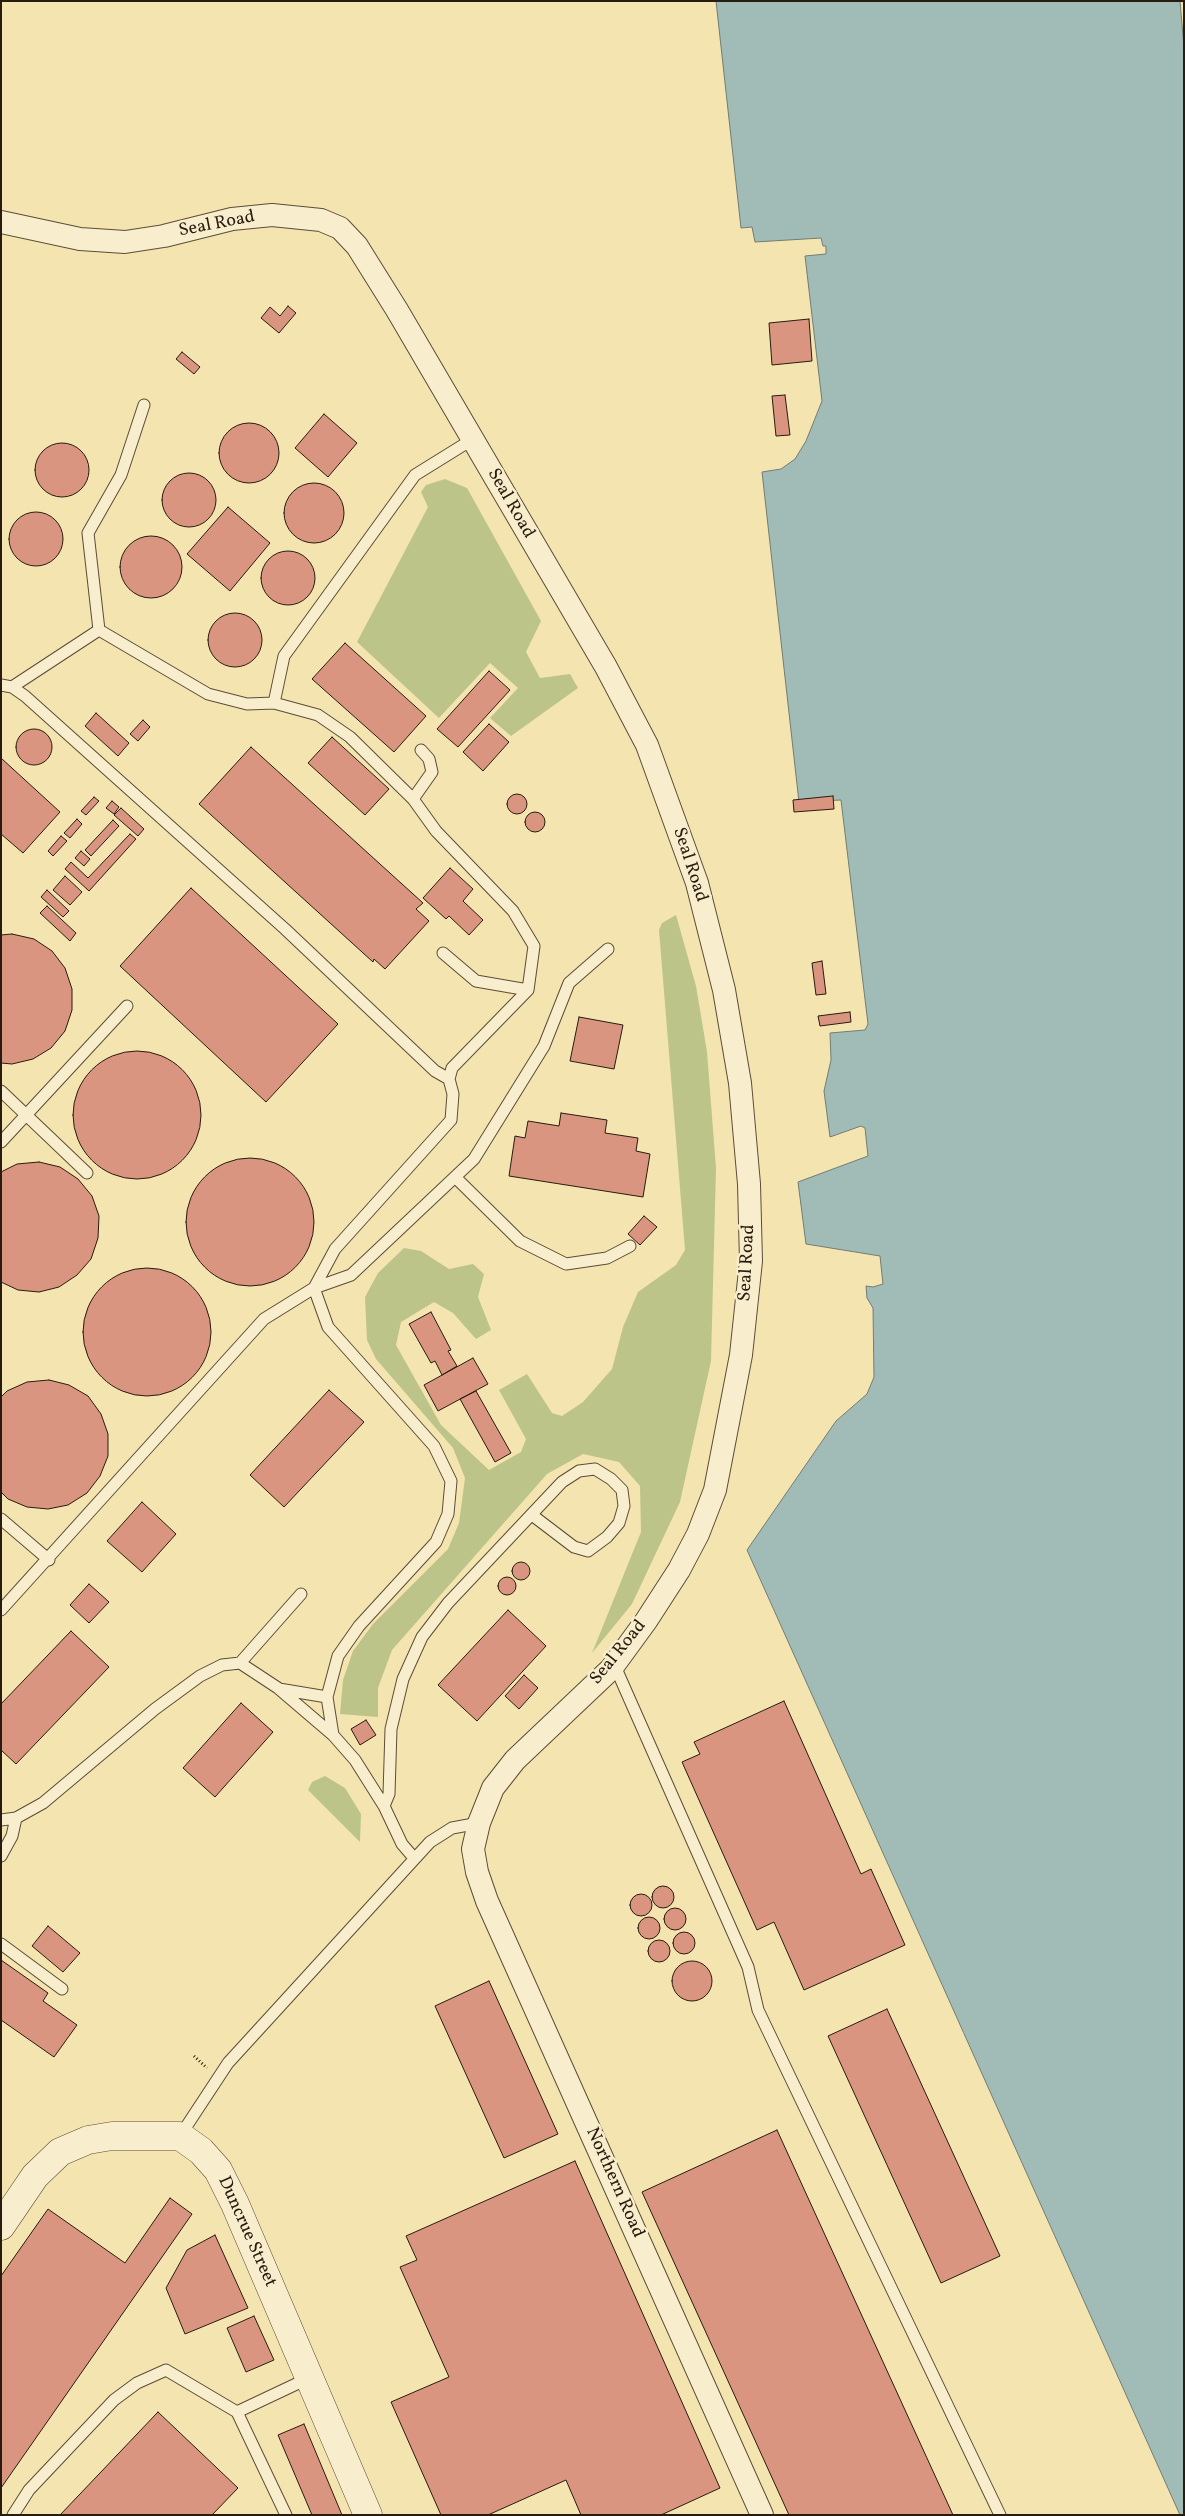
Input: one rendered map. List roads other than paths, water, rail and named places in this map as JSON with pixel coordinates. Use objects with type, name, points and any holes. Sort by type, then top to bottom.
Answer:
[{"type":"street","name":"Seal Road","points":[[1,222],[80,239],[125,242],[164,236],[232,219],[272,215],[321,220],[340,228],[357,246],[398,310],[606,667],[647,745],[696,883],[724,990],[740,1083],[749,1184],[751,1261],[741,1355],[715,1490],[698,1534],[679,1570],[614,1664],[555,1725],[516,1760],[493,1788],[479,1823],[474,1849]]},
{"type":"street","name":"Northern Road","points":[[474,1849],[477,1872],[487,1901],[762,2515]]},
{"type":"street","points":[[1,2226],[35,2176],[60,2152],[88,2140],[112,2136],[180,2136]]},
{"type":"street","name":"Duncrue Street","points":[[180,2136],[200,2151],[218,2170],[235,2204],[368,2515]]},
{"type":"lane","points":[[99,630],[88,533],[121,475],[144,405]]},
{"type":"lane","points":[[274,703],[284,656],[415,475],[473,439]]},
{"type":"lane","points":[[99,630],[6,686],[32,702],[285,929],[435,1071],[449,1079]]},
{"type":"lane","points":[[99,630],[208,694],[247,704],[274,703],[318,715],[350,737],[413,798],[436,831],[513,911],[534,946],[528,990],[452,1068],[449,1079],[453,1094],[451,1120],[335,1249],[314,1288],[328,1328],[434,1446],[451,1481],[448,1514],[436,1542],[354,1634],[338,1656],[327,1697],[333,1735]]},
{"type":"lane","points":[[413,798],[432,772],[429,759],[421,750]]},
{"type":"lane","points":[[1,1610],[264,1319],[314,1288],[351,1275],[474,1159],[544,1046],[569,983],[608,949]]},
{"type":"lane","points":[[443,953],[476,982],[528,990]]},
{"type":"lane","points":[[1,1142],[127,1006]]},
{"type":"lane","points":[[1,1091],[87,1173]]},
{"type":"lane","points":[[454,1177],[520,1241],[566,1264],[607,1258],[630,1246]]},
{"type":"lane","points":[[384,1806],[389,1794],[391,1729],[403,1679],[422,1638],[448,1603],[562,1482],[579,1471],[595,1470],[611,1478],[622,1490],[624,1506],[619,1523],[607,1537],[588,1551],[574,1547],[532,1515]]},
{"type":"lane","points":[[1,1519],[48,1560]]},
{"type":"lane","points":[[1,1820],[16,1818],[43,1803],[200,1676],[222,1665],[240,1662],[301,1594]]},
{"type":"lane","points":[[240,1662],[278,1688],[333,1735],[355,1760],[384,1806],[402,1844],[414,1858]]},
{"type":"lane","points":[[614,1664],[748,1967],[758,2010],[1000,2515]]},
{"type":"lane","points":[[278,1688],[327,1697]]},
{"type":"lane","points":[[1,1856],[12,1836],[16,1818]]},
{"type":"lane","points":[[180,2136],[228,2063],[414,1858],[430,1842],[452,1828],[479,1823]]},
{"type":"lane","points":[[1,1944],[62,1989]]},
{"type":"lane","points":[[13,2515],[29,2490],[114,2400],[137,2383],[166,2370],[236,2412],[286,2515]]},
{"type":"lane","points":[[236,2412],[309,2378]]},
{"type":"water","points":[[716,1],[1180,1],[1184,48],[1184,2515],[1180,2515],[747,1550],[836,1421],[867,1394],[874,1377],[873,1308],[867,1298],[866,1286],[873,1287],[883,1284],[880,1256],[806,1244],[798,1182],[868,1156],[865,1128],[861,1126],[830,1137],[824,1091],[831,1060],[830,1033],[865,1030],[868,1024],[841,800],[799,802],[762,472],[781,469],[795,459],[806,441],[822,401],[805,256],[826,254],[826,246],[823,246],[821,238],[755,242],[752,227],[741,228]]}]
